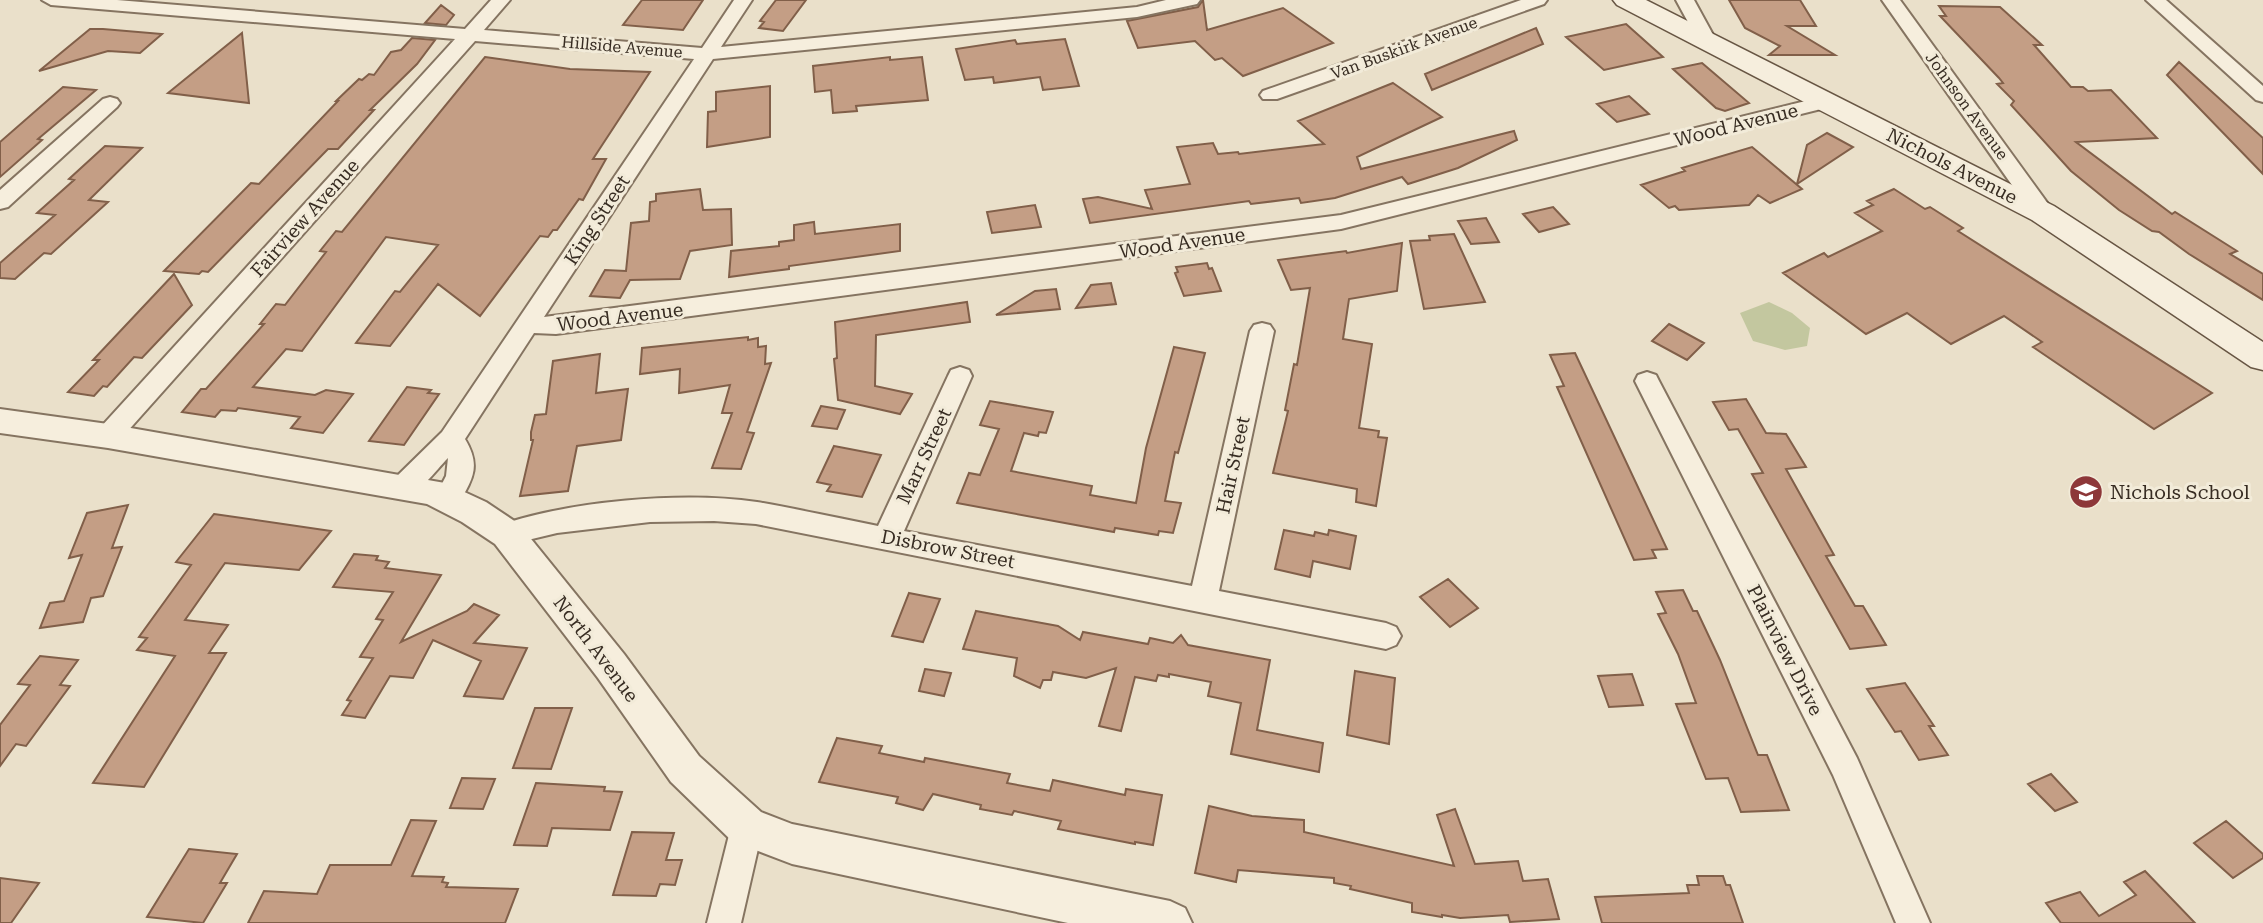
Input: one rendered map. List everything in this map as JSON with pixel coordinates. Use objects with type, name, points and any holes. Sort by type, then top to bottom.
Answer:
[{"type":"main road","name":"Nichols Avenue","points":[[1626,0],[2043,213],[2263,358]]},
{"type":"street","name":"Hillside Avenue","points":[[51,0],[706,54],[1137,12],[1191,0]]},
{"type":"street","name":"Fairview Avenue","points":[[108,436],[501,0]]},
{"type":"street","name":"King Street","points":[[402,487],[451,439],[743,0]]},
{"type":"street","name":"Van Buskirk Avenue","points":[[1270,95],[1538,0]]},
{"type":"street","points":[[1685,0],[1708,42]]},
{"type":"street","name":"Johnson Avenue","points":[[1891,0],[2043,213]]},
{"type":"street","points":[[2155,0],[2263,96]]},
{"type":"street","name":"Wood Avenue","points":[[528,325],[556,326],[597,321],[1341,222],[1826,102]]},
{"type":"street","points":[[0,202],[110,103]]},
{"type":"street","name":"Hair Street","points":[[1203,600],[1262,331]]},
{"type":"street","name":"Marr Street","points":[[887,537],[960,376]]},
{"type":"street","name":"Plainview Drive","points":[[1647,381],[1846,768],[1913,923]]},
{"type":"street","name":"North Avenue","points":[[0,421],[108,436],[433,492],[508,534],[611,666],[685,769],[747,827],[792,844],[1170,923]]},
{"type":"street","points":[[447,499],[463,466],[461,451],[451,439]]},
{"type":"street","name":"Disbrow Street","points":[[508,534],[541,524],[635,512],[716,509],[756,513],[1386,636]]},
{"type":"street","points":[[724,923],[747,827]]},
{"type":"green space","points":[[1769,302],[1792,313],[1810,328],[1807,346],[1785,350],[1753,341],[1740,313]]},
{"type":"building","points":[[642,0],[703,0],[683,30],[623,25]]},
{"type":"building","points":[[776,0],[806,0],[783,31],[759,28],[764,22],[760,21]]},
{"type":"building","points":[[1203,0],[1207,30],[1283,8],[1333,43],[1243,76],[1222,58],[1215,60],[1195,41],[1138,48],[1127,21],[1198,7]]},
{"type":"building","points":[[1729,0],[1800,0],[1816,26],[1787,26],[1835,55],[1769,55],[1780,46],[1745,28]]},
{"type":"building","points":[[441,5],[454,15],[446,25],[425,23]]},
{"type":"building","points":[[1939,6],[2000,7],[2042,45],[2034,45],[2071,87],[2083,87],[2088,91],[2111,90],[2157,138],[2076,142],[2172,214],[2175,212],[2237,251],[2230,254],[2263,274],[2263,300],[2159,232],[2152,231],[2119,210],[2071,171],[2011,105],[2014,101],[1997,84],[2003,83],[1940,16],[1946,16]]},
{"type":"building","points":[[1626,24],[1663,57],[1604,70],[1566,37]]},
{"type":"building","points":[[1536,28],[1543,44],[1432,90],[1425,74]]},
{"type":"building","points":[[90,29],[162,34],[140,53],[108,51],[39,71]]},
{"type":"building","points":[[242,33],[249,103],[168,93]]},
{"type":"building","points":[[412,38],[435,40],[417,64],[370,110],[374,110],[338,149],[328,149],[208,272],[202,271],[199,274],[164,271],[251,183],[259,184],[359,79],[362,80],[369,74],[374,75],[391,52],[401,50]]},
{"type":"building","points":[[1065,39],[1079,86],[1043,90],[1040,77],[994,83],[993,77],[965,80],[956,49],[1015,40],[1017,44]]},
{"type":"building","points":[[485,57],[570,69],[650,72],[593,159],[606,159],[583,200],[579,199],[557,230],[553,230],[548,237],[540,236],[480,316],[438,284],[390,346],[356,343],[395,291],[400,292],[438,245],[386,237],[302,351],[286,349],[253,387],[315,395],[326,390],[353,394],[323,433],[291,428],[300,417],[238,408],[236,411],[221,410],[215,417],[182,412],[264,324],[260,324],[276,304],[285,305],[326,252],[320,251],[336,231],[342,232]]},
{"type":"building","points":[[890,57],[890,60],[922,57],[928,100],[856,106],[857,111],[833,113],[831,90],[815,92],[813,66]]},
{"type":"building","points":[[2179,62],[2263,138],[2263,174],[2167,75]]},
{"type":"building","points":[[1702,63],[1749,103],[1725,111],[1716,108],[1673,69]]},
{"type":"building","points":[[1393,83],[1442,117],[1357,157],[1361,169],[1514,131],[1517,140],[1458,168],[1408,184],[1402,177],[1335,198],[1301,203],[1299,198],[1251,204],[1249,201],[1090,223],[1083,199],[1098,197],[1152,209],[1145,190],[1190,184],[1177,147],[1213,143],[1218,154],[1239,154],[1324,144],[1298,121]]},
{"type":"building","points":[[770,86],[770,137],[707,147],[708,112],[716,111],[716,92]]},
{"type":"building","points":[[63,87],[96,90],[38,139],[42,140],[0,177],[0,142]]},
{"type":"building","points":[[1629,96],[1649,114],[1617,122],[1597,104]]},
{"type":"building","points":[[1827,133],[1853,147],[1797,184],[1807,145]]},
{"type":"building","points":[[105,146],[142,148],[89,200],[108,202],[51,254],[44,253],[15,279],[0,278],[0,263],[55,215],[37,213],[74,180],[69,179]]},
{"type":"building","points":[[1752,147],[1802,189],[1770,203],[1758,195],[1749,205],[1679,210],[1675,206],[1669,208],[1641,185],[1685,171],[1682,168]]},
{"type":"building","points":[[700,189],[703,210],[731,209],[732,245],[690,251],[680,279],[630,280],[620,298],[590,296],[605,270],[626,271],[631,223],[649,221],[650,202],[656,201],[656,194]]},
{"type":"building","points":[[1894,189],[1925,209],[1930,207],[1963,228],[1958,231],[2212,393],[2154,429],[2033,347],[2042,342],[2004,316],[1951,344],[1907,313],[1866,334],[1783,273],[1824,253],[1828,257],[1882,231],[1855,213],[1873,205],[1867,201]]},
{"type":"building","points":[[1035,205],[1041,227],[992,233],[987,212]]},
{"type":"building","points":[[1553,207],[1569,224],[1539,232],[1523,214]]},
{"type":"building","points":[[1486,218],[1499,242],[1471,244],[1458,221]]},
{"type":"building","points":[[814,222],[815,234],[900,224],[900,251],[729,277],[731,251],[779,246],[779,242],[794,240],[794,225]]},
{"type":"building","points":[[1454,234],[1485,302],[1424,309],[1410,241],[1430,240],[1429,236]]},
{"type":"building","points":[[1402,243],[1397,291],[1349,299],[1343,339],[1372,344],[1359,428],[1379,431],[1378,437],[1387,438],[1376,506],[1356,502],[1357,489],[1273,473],[1288,411],[1285,410],[1294,364],[1297,365],[1310,288],[1291,290],[1278,260],[1347,253]]},
{"type":"building","points":[[1207,263],[1209,269],[1212,268],[1221,291],[1184,296],[1175,273],[1178,272],[1176,267]]},
{"type":"building","points":[[174,274],[192,305],[142,358],[134,357],[107,387],[103,386],[94,396],[68,392],[99,360],[93,360]]},
{"type":"building","points":[[1111,283],[1116,304],[1076,308],[1091,285]]},
{"type":"building","points":[[1056,289],[1060,309],[996,315],[1035,291]]},
{"type":"building","points":[[967,302],[970,322],[876,335],[875,386],[912,394],[900,414],[838,400],[834,359],[837,358],[835,322]]},
{"type":"building","points":[[1669,324],[1704,343],[1687,360],[1652,341]]},
{"type":"building","points":[[748,337],[748,340],[758,338],[758,347],[766,346],[765,364],[771,363],[747,432],[754,433],[741,469],[712,468],[732,413],[722,413],[730,385],[679,393],[680,369],[640,374],[642,348]]},
{"type":"building","points":[[1174,347],[1205,353],[1178,453],[1175,452],[1165,501],[1181,503],[1173,533],[1159,531],[1158,535],[1115,528],[1114,532],[957,503],[969,473],[980,475],[999,429],[980,425],[990,401],[1053,412],[1046,433],[1039,432],[1038,436],[1024,433],[1011,471],[1092,486],[1090,495],[1136,503],[1146,448]]},
{"type":"building","points":[[1575,353],[1667,549],[1652,550],[1656,558],[1634,560],[1557,387],[1564,386],[1550,355]]},
{"type":"building","points":[[600,354],[596,393],[628,389],[621,440],[577,446],[568,491],[520,496],[533,440],[531,432],[535,415],[546,414],[553,361]]},
{"type":"building","points":[[407,387],[431,390],[428,393],[439,394],[404,445],[369,441]]},
{"type":"building","points":[[1746,399],[1766,433],[1786,434],[1806,467],[1786,469],[1834,555],[1826,556],[1855,606],[1863,606],[1886,645],[1850,649],[1752,474],[1763,473],[1738,429],[1729,430],[1713,402]]},
{"type":"building","points":[[821,406],[845,410],[837,429],[812,426]]},
{"type":"building","points":[[834,446],[881,455],[862,497],[827,491],[831,485],[817,482]]},
{"type":"building","points":[[128,505],[112,548],[122,547],[103,596],[91,598],[83,622],[40,628],[50,603],[64,601],[82,555],[69,558],[87,513]]},
{"type":"building","points":[[214,514],[331,531],[299,570],[225,563],[185,620],[228,625],[209,653],[226,653],[144,787],[93,783],[175,656],[137,650],[147,638],[139,637],[191,565],[176,562]]},
{"type":"building","points":[[1284,530],[1314,536],[1315,532],[1328,535],[1329,530],[1356,536],[1350,569],[1313,561],[1310,577],[1275,569]]},
{"type":"building","points":[[354,554],[378,556],[376,560],[389,562],[385,568],[441,575],[401,642],[467,611],[474,604],[499,615],[474,643],[527,648],[503,699],[464,696],[481,661],[433,640],[413,678],[390,676],[365,718],[342,715],[351,701],[347,700],[373,658],[360,657],[383,620],[376,619],[393,592],[333,587]]},
{"type":"building","points":[[1448,579],[1478,608],[1450,627],[1420,597]]},
{"type":"building","points":[[1683,590],[1693,611],[1697,611],[1720,660],[1758,755],[1767,755],[1789,810],[1741,812],[1728,778],[1706,779],[1676,704],[1696,703],[1678,654],[1658,614],[1666,613],[1656,592]]},
{"type":"building","points":[[909,593],[940,599],[923,642],[892,636]]},
{"type":"building","points":[[976,611],[1058,626],[1080,640],[1083,632],[1148,644],[1150,638],[1173,643],[1181,635],[1188,645],[1270,660],[1257,730],[1323,743],[1319,772],[1231,754],[1241,703],[1208,696],[1211,682],[1169,674],[1169,677],[1158,675],[1156,681],[1135,677],[1121,731],[1099,726],[1116,668],[1086,678],[1053,672],[1051,680],[1043,680],[1040,688],[1014,676],[1017,658],[963,649]]},
{"type":"building","points":[[40,656],[78,660],[60,685],[70,686],[26,746],[16,744],[0,766],[0,725],[30,685],[18,684]]},
{"type":"building","points":[[925,669],[951,673],[944,696],[919,691]]},
{"type":"building","points":[[1355,671],[1395,678],[1389,744],[1347,735]]},
{"type":"building","points":[[1632,674],[1643,705],[1609,707],[1598,676]]},
{"type":"building","points":[[1905,683],[1934,726],[1929,726],[1948,755],[1919,760],[1901,731],[1895,732],[1867,689]]},
{"type":"building","points":[[535,708],[572,708],[551,769],[513,768]]},
{"type":"building","points":[[837,738],[882,746],[879,753],[924,762],[925,758],[1010,774],[1007,783],[1050,791],[1053,780],[1125,795],[1126,789],[1162,795],[1153,845],[1058,829],[1061,821],[1014,811],[1012,815],[980,809],[981,805],[933,794],[923,810],[896,803],[898,797],[819,782]]},
{"type":"building","points":[[2051,774],[2077,802],[2055,811],[2028,784]]},
{"type":"building","points":[[462,778],[495,779],[483,809],[450,808]]},
{"type":"building","points":[[536,783],[605,787],[604,791],[622,792],[610,830],[552,828],[547,846],[514,845]]},
{"type":"building","points":[[1209,806],[1252,816],[1304,820],[1304,832],[1454,866],[1437,815],[1455,809],[1475,864],[1518,861],[1523,881],[1548,879],[1559,919],[1510,922],[1508,915],[1442,917],[1412,912],[1412,903],[1350,889],[1351,886],[1334,883],[1334,878],[1238,870],[1236,882],[1195,873]]},
{"type":"building","points":[[411,820],[436,821],[412,876],[444,877],[442,882],[448,883],[446,887],[518,889],[505,923],[248,923],[264,891],[317,894],[330,865],[391,865]]},
{"type":"building","points":[[2226,821],[2263,854],[2263,858],[2233,878],[2194,843]]},
{"type":"building","points":[[632,832],[674,833],[666,860],[682,860],[675,885],[660,884],[656,896],[613,895]]},
{"type":"building","points":[[189,849],[237,854],[220,883],[227,883],[203,923],[147,917]]},
{"type":"building","points":[[2145,871],[2195,923],[2061,923],[2046,903],[2080,892],[2099,916],[2136,895],[2124,882]]},
{"type":"building","points":[[1697,876],[1723,876],[1726,885],[1730,885],[1743,923],[1602,923],[1595,897],[1689,893],[1687,885],[1699,885]]},
{"type":"building","points":[[0,878],[39,883],[11,923],[0,923]]},
{"type":"place","name":"Nichols School","points":[[2086,492]]}]
